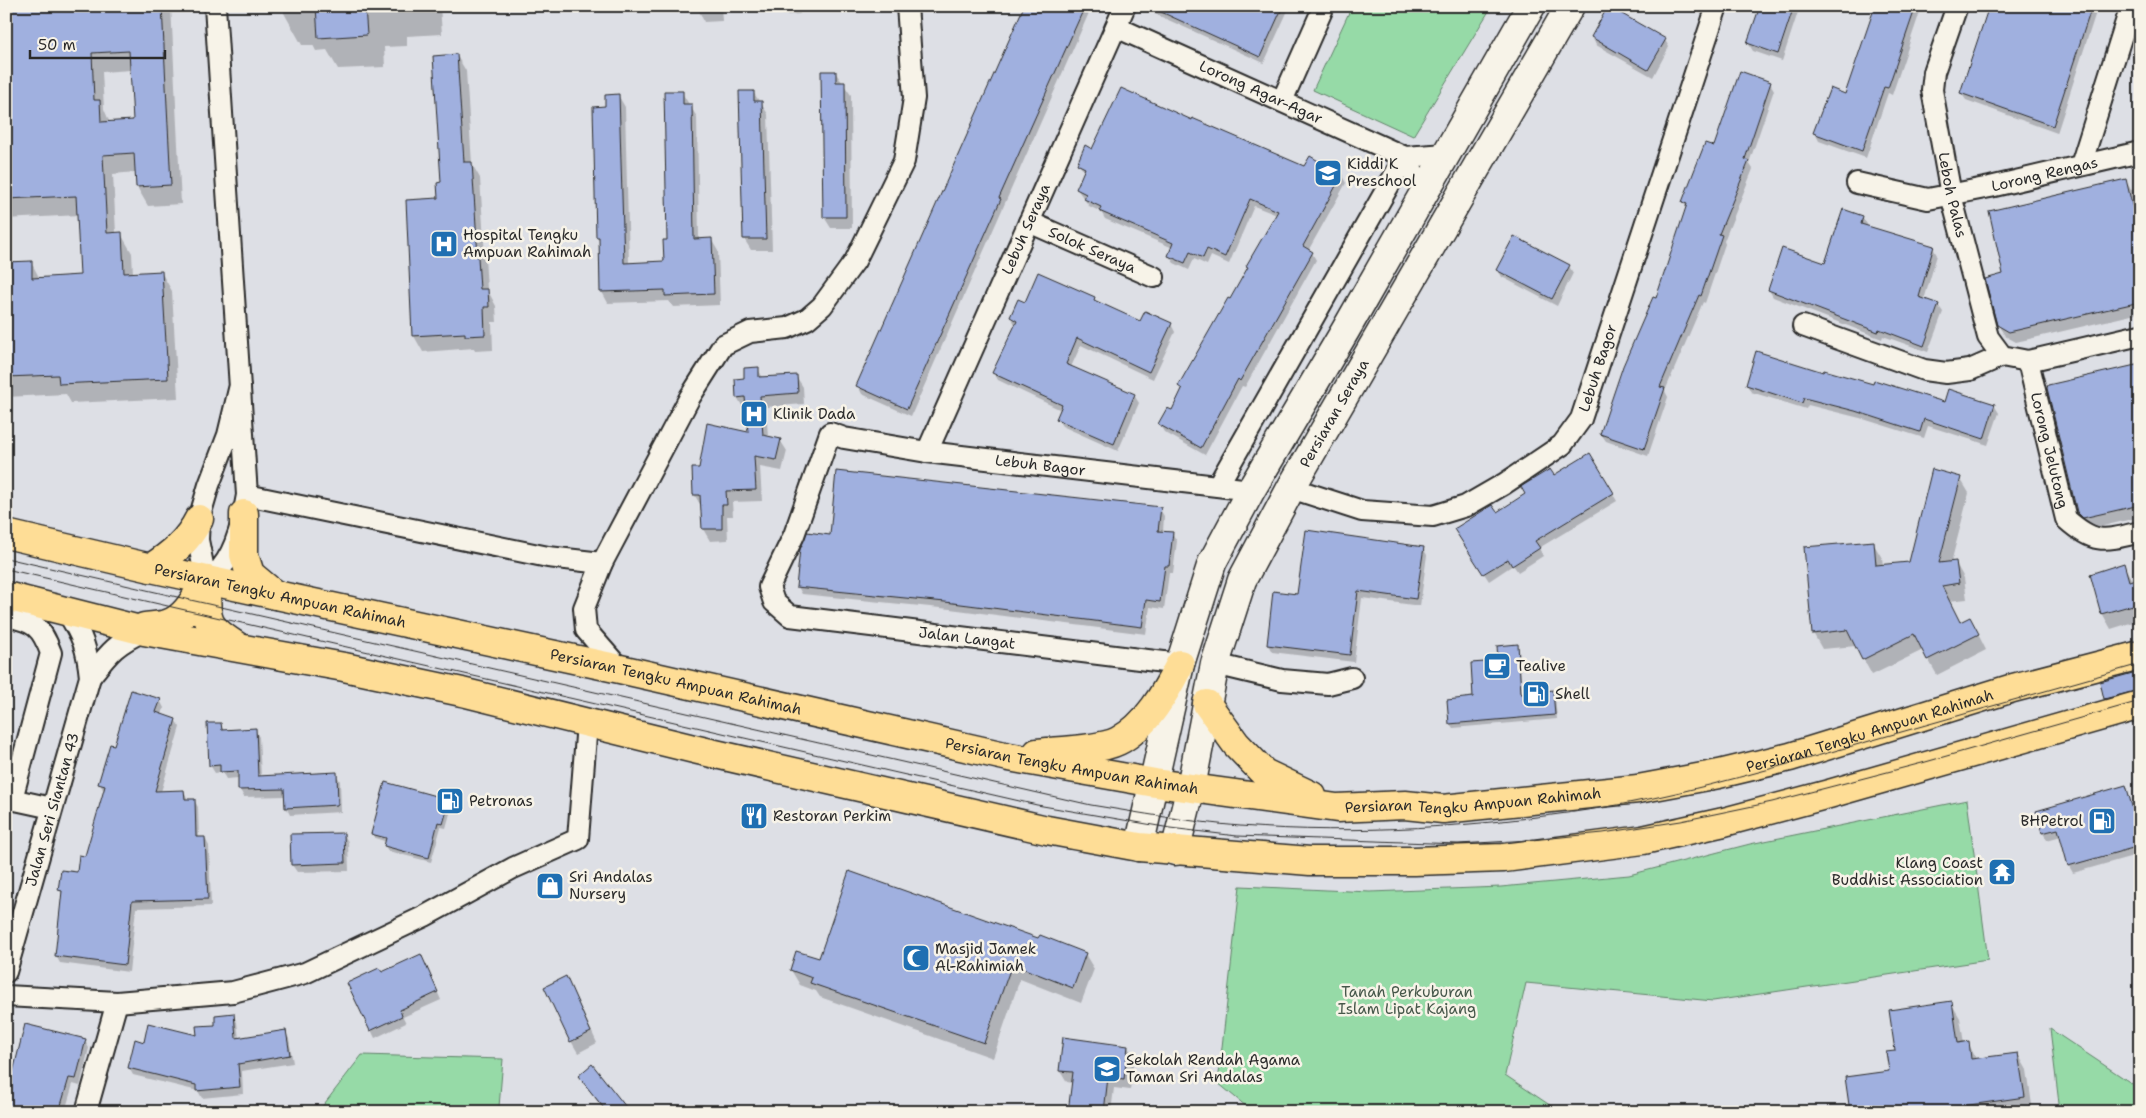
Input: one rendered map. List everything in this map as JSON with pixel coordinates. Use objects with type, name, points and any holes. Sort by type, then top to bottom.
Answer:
[{"type":"highway","points":[[246,504],[244,555],[250,574],[276,596]]},
{"type":"highway","points":[[151,568],[174,552],[192,533],[199,519]]},
{"type":"highway","name":"Persiaran Tengku Ampuan Rahimah","points":[[6,534],[276,596],[620,669],[1009,756],[1154,783],[1337,808],[1405,806],[1443,809],[1638,789],[1719,774],[1790,757],[2013,688],[2140,655]]},
{"type":"highway","points":[[140,630],[168,624],[178,618],[188,609],[206,580]]},
{"type":"highway","points":[[206,580],[208,621],[216,633],[241,648]]},
{"type":"highway","points":[[6,596],[140,630],[462,692],[1047,830],[1139,847],[1310,861],[1414,861],[1504,858],[1643,840],[1724,822],[1829,794],[2140,705]]},
{"type":"highway","points":[[1009,756],[1117,742],[1136,728],[1164,694],[1180,664]]},
{"type":"highway","points":[[1207,704],[1236,744],[1264,774],[1337,808]]},
{"type":"main road","points":[[1139,847],[1180,664],[1212,563],[1251,490],[1345,332],[1531,6]]},
{"type":"main road","name":"Persiaran Seraya","points":[[1175,851],[1191,787],[1215,664],[1242,580],[1291,488],[1570,6]]},
{"type":"main road","points":[[1345,332],[1372,348]]},
{"type":"street","points":[[215,6],[240,385],[246,504],[233,546],[221,568],[206,580],[198,540],[199,519],[209,485],[228,435],[240,385]]},
{"type":"street","points":[[620,669],[586,630],[584,608],[602,563],[690,397],[723,345],[750,332],[787,328],[807,319],[822,306],[855,261],[904,161],[914,98],[906,6]]},
{"type":"street","name":"Lebuh Seraya","points":[[927,452],[1125,6]]},
{"type":"street","points":[[1282,101],[1324,6]]},
{"type":"street","name":"Lebuh Bagor","points":[[1291,488],[1362,511],[1433,516],[1466,506],[1504,484],[1562,445],[1581,419],[1717,6]]},
{"type":"street","name":"Leboh Palas","points":[[1957,6],[1934,72],[1932,90],[1951,195],[1988,337],[2002,356]]},
{"type":"street","points":[[2081,165],[2130,6]]},
{"type":"street","name":"Lorong Agar-Agar","points":[[1116,26],[1405,157]]},
{"type":"street","name":"Lorong Rengas","points":[[1857,183],[1928,199],[2140,152]]},
{"type":"street","points":[[1405,157],[1446,154]]},
{"type":"street","points":[[1405,157],[1424,191]]},
{"type":"street","points":[[1218,485],[1405,157]]},
{"type":"street","name":"Solok Seraya","points":[[1029,222],[1154,277]]},
{"type":"street","points":[[1803,326],[1924,370],[1946,373],[1970,370],[2002,356],[2028,361],[2140,335]]},
{"type":"street","name":"Lorong Jelutong","points":[[2028,361],[2066,519],[2082,534],[2106,540],[2140,532]]},
{"type":"street","name":"Lebuh Bagor","points":[[769,587],[794,535],[830,433],[844,438],[927,452],[1251,490]]},
{"type":"street","points":[[246,504],[548,557],[602,563]]},
{"type":"street","name":"Jalan Langat","points":[[769,587],[774,602],[790,616],[1180,664]]},
{"type":"street","points":[[67,612],[80,632],[87,649],[90,677]]},
{"type":"street","points":[[6,616],[23,619],[43,632],[51,653],[9,798],[52,808]]},
{"type":"street","points":[[90,677],[110,652],[140,630]]},
{"type":"street","points":[[1215,664],[1282,680],[1328,684],[1352,678]]},
{"type":"street","name":"Jalan Seri Siantan 43","points":[[6,972],[90,677]]},
{"type":"street","points":[[6,996],[117,1002],[233,992],[305,973],[424,916],[513,868],[578,839],[587,723]]},
{"type":"street","points":[[86,1112],[117,1002]]},
{"type":"green space","points":[[1352,6],[1492,6],[1413,136],[1313,90]]},
{"type":"green space","name":"Tanah Perkuburan Islam Lipat Kajang","points":[[1967,800],[1988,960],[1713,1001],[1526,983],[1505,1075],[1560,1112],[1253,1112],[1218,1083],[1240,886],[1370,892],[1501,887],[1629,875],[1750,844]]},
{"type":"green space","points":[[2050,1029],[2140,1089],[2140,1112],[2060,1112]]},
{"type":"green space","points":[[362,1055],[503,1059],[499,1107],[473,1112],[318,1112]]},
{"type":"building","points":[[6,6],[162,6],[171,185],[136,187],[134,153],[103,155],[107,233],[122,232],[124,273],[162,271],[168,379],[59,384],[58,375],[6,377],[6,262],[32,261],[32,278],[80,275],[76,196],[6,199]],"holes":[[[129,51],[133,120],[101,122],[100,100],[94,100],[92,53]]]},
{"type":"building","points":[[316,6],[365,6],[367,35],[318,38]]},
{"type":"building","points":[[1024,6],[1085,6],[907,409],[856,386]]},
{"type":"building","points":[[1148,6],[1283,6],[1260,57]]},
{"type":"building","points":[[1608,6],[1666,39],[1648,70],[1591,37]]},
{"type":"building","points":[[1760,6],[1794,6],[1778,54],[1747,43]]},
{"type":"building","points":[[1875,6],[1916,6],[1888,88],[1884,87],[1862,151],[1813,133],[1830,88],[1845,94]]},
{"type":"building","points":[[1989,6],[2092,6],[2053,126],[1960,93]]},
{"type":"building","points":[[457,54],[464,162],[472,162],[480,289],[488,289],[489,307],[484,307],[485,335],[465,336],[465,333],[412,336],[406,200],[438,198],[437,183],[441,182],[433,56]]},
{"type":"building","points":[[821,71],[836,71],[836,82],[845,82],[846,217],[823,217]]},
{"type":"building","points":[[1740,71],[1771,82],[1745,159],[1749,161],[1719,234],[1722,235],[1701,296],[1699,295],[1660,387],[1665,388],[1644,449],[1600,434],[1623,366],[1653,297],[1656,298],[1687,204],[1682,202],[1705,143],[1714,146]]},
{"type":"building","points":[[1121,88],[1192,120],[1192,118],[1304,166],[1310,156],[1342,175],[1303,246],[1313,252],[1240,381],[1238,379],[1201,448],[1158,424],[1167,408],[1172,410],[1182,389],[1178,386],[1228,298],[1230,299],[1248,267],[1246,266],[1278,211],[1250,199],[1225,257],[1207,249],[1203,258],[1190,252],[1185,263],[1168,256],[1173,243],[1099,211],[1101,207],[1084,199],[1086,194],[1076,189],[1085,168],[1077,164],[1085,145],[1092,149]]},
{"type":"building","points":[[664,91],[683,91],[683,104],[692,104],[694,239],[712,238],[714,294],[665,296],[665,290],[600,292],[599,237],[596,237],[593,107],[605,106],[605,95],[619,94],[624,263],[664,261],[663,240],[667,240]]},
{"type":"building","points":[[739,91],[754,91],[754,101],[762,101],[766,239],[743,239]]},
{"type":"building","points":[[2126,179],[2140,239],[2140,302],[2009,332],[1997,325],[1985,279],[2003,274],[1989,211]]},
{"type":"building","points":[[1843,209],[1863,216],[1861,224],[1934,246],[1919,297],[1939,304],[1924,346],[1879,329],[1878,332],[1768,290],[1782,248],[1825,263]]},
{"type":"building","points":[[1514,236],[1570,265],[1552,299],[1496,270]]},
{"type":"building","points":[[1038,272],[1095,297],[1094,300],[1140,321],[1145,311],[1172,323],[1149,372],[1077,338],[1066,364],[1135,394],[1114,444],[1056,419],[1062,405],[992,373],[1017,321],[1010,317],[1018,299],[1025,302]]},
{"type":"building","points":[[1756,351],[1823,372],[1824,370],[1873,384],[1874,380],[1944,402],[1948,389],[1995,404],[1984,439],[1924,419],[1920,432],[1855,411],[1804,398],[1802,403],[1746,385]]},
{"type":"building","points":[[2140,364],[2140,505],[2083,518],[2077,512],[2047,388],[2048,385]]},
{"type":"building","points":[[759,367],[759,377],[797,375],[798,393],[760,396],[763,435],[781,439],[776,460],[754,456],[756,490],[726,491],[727,505],[722,505],[722,529],[702,529],[700,495],[693,495],[692,468],[699,468],[707,423],[748,432],[745,397],[736,398],[735,379],[744,378],[744,368]]},
{"type":"building","points":[[1590,453],[1614,493],[1535,541],[1540,548],[1512,566],[1508,559],[1483,574],[1454,529],[1492,505],[1497,512],[1525,494],[1522,486],[1550,469],[1554,475]]},
{"type":"building","points":[[1932,469],[1961,477],[1939,563],[1956,561],[1959,583],[1942,586],[1960,622],[1970,617],[1979,634],[1927,660],[1914,634],[1862,660],[1847,630],[1812,634],[1804,547],[1874,541],[1876,565],[1909,562]]},
{"type":"building","points":[[836,471],[1161,507],[1158,531],[1173,532],[1169,566],[1165,566],[1160,602],[1146,600],[1142,627],[945,602],[796,587],[800,549],[807,532],[830,535]]},
{"type":"building","points":[[1306,530],[1424,547],[1416,599],[1358,591],[1350,655],[1267,645],[1273,591],[1297,594]]},
{"type":"building","points":[[2124,563],[2129,581],[2140,578],[2140,603],[2101,614],[2090,574]]},
{"type":"building","points":[[1518,644],[1521,694],[1553,690],[1555,715],[1449,724],[1447,700],[1473,697],[1471,663],[1498,661],[1497,646]]},
{"type":"building","points":[[2140,671],[2140,690],[2104,699],[2100,682]]},
{"type":"building","points":[[131,690],[161,699],[156,712],[176,719],[155,791],[184,790],[185,799],[195,799],[196,837],[205,837],[208,899],[132,901],[125,965],[55,956],[62,891],[58,890],[61,870],[77,872],[79,855],[85,856],[105,786],[98,784],[110,744],[114,745]]},
{"type":"building","points":[[207,723],[221,723],[222,730],[256,728],[258,776],[337,772],[338,805],[285,808],[284,789],[238,790],[238,771],[220,772],[220,765],[209,766]]},
{"type":"building","points":[[385,782],[450,800],[443,824],[438,822],[429,858],[384,846],[386,838],[371,834]]},
{"type":"building","points":[[2126,785],[2140,835],[2140,846],[2068,866],[2058,829],[2042,833],[2036,811]]},
{"type":"building","points":[[344,833],[345,863],[291,865],[290,834]]},
{"type":"building","name":"Masjid Jamek Al-Rahimiah","points":[[849,871],[1038,938],[1040,935],[1086,953],[1073,988],[1012,964],[984,1043],[810,983],[812,978],[790,970],[796,951],[819,958]]},
{"type":"building","points":[[421,954],[438,992],[400,1010],[402,1016],[370,1031],[347,983],[379,968],[382,972]]},
{"type":"building","points":[[566,976],[591,1032],[570,1042],[544,987]]},
{"type":"building","points":[[1952,1001],[1958,1043],[1969,1041],[1971,1059],[2018,1053],[2025,1097],[1921,1112],[1850,1112],[1845,1077],[1889,1071],[1886,1052],[1895,1051],[1889,1010]]},
{"type":"building","points":[[234,1013],[236,1038],[286,1030],[290,1055],[238,1064],[240,1087],[196,1091],[196,1085],[128,1068],[135,1039],[144,1042],[148,1023],[197,1035],[196,1026],[215,1025],[215,1015]]},
{"type":"building","points":[[25,1024],[86,1039],[76,1079],[69,1078],[59,1112],[6,1112],[6,1100]]},
{"type":"building","points":[[1063,1037],[1128,1046],[1124,1079],[1108,1077],[1104,1112],[1068,1112],[1073,1072],[1059,1071]]},
{"type":"building","points":[[592,1064],[630,1112],[607,1112],[578,1076]]},
{"type":"tram line","points":[[6,558],[1091,805],[1203,822],[1284,829],[1329,830],[1462,825],[1506,821],[1623,804],[1681,792],[1767,770],[2140,664]]},
{"type":"tram line","points":[[6,569],[1037,805],[1170,828],[1237,836],[1458,844],[1531,840],[1603,833],[1681,821],[1772,802],[1922,763],[2140,701]]},
{"type":"place","name":"Kiddi K Preschool","points":[[1328,173]]},
{"type":"place","name":"Hospital Tengku Ampuan Rahimah","points":[[444,244]]},
{"type":"place","name":"Klinik Dada","points":[[754,414]]},
{"type":"place","name":"Tealive","points":[[1497,666]]},
{"type":"place","name":"Shell","points":[[1536,694]]},
{"type":"place","name":"Petronas","points":[[450,801]]},
{"type":"place","name":"Restoran Perkim","points":[[754,816]]},
{"type":"place","name":"BHPetrol","points":[[2102,821]]},
{"type":"place","name":"Klang Coast Buddhist Association","points":[[2002,872]]},
{"type":"place","name":"Sri Andalas Nursery","points":[[550,886]]},
{"type":"place","name":"Masjid Jamek Al-Rahimiah","points":[[916,958]]},
{"type":"place","name":"Sekolah Rendah Agama Taman Sri Andalas","points":[[1107,1069]]}]
